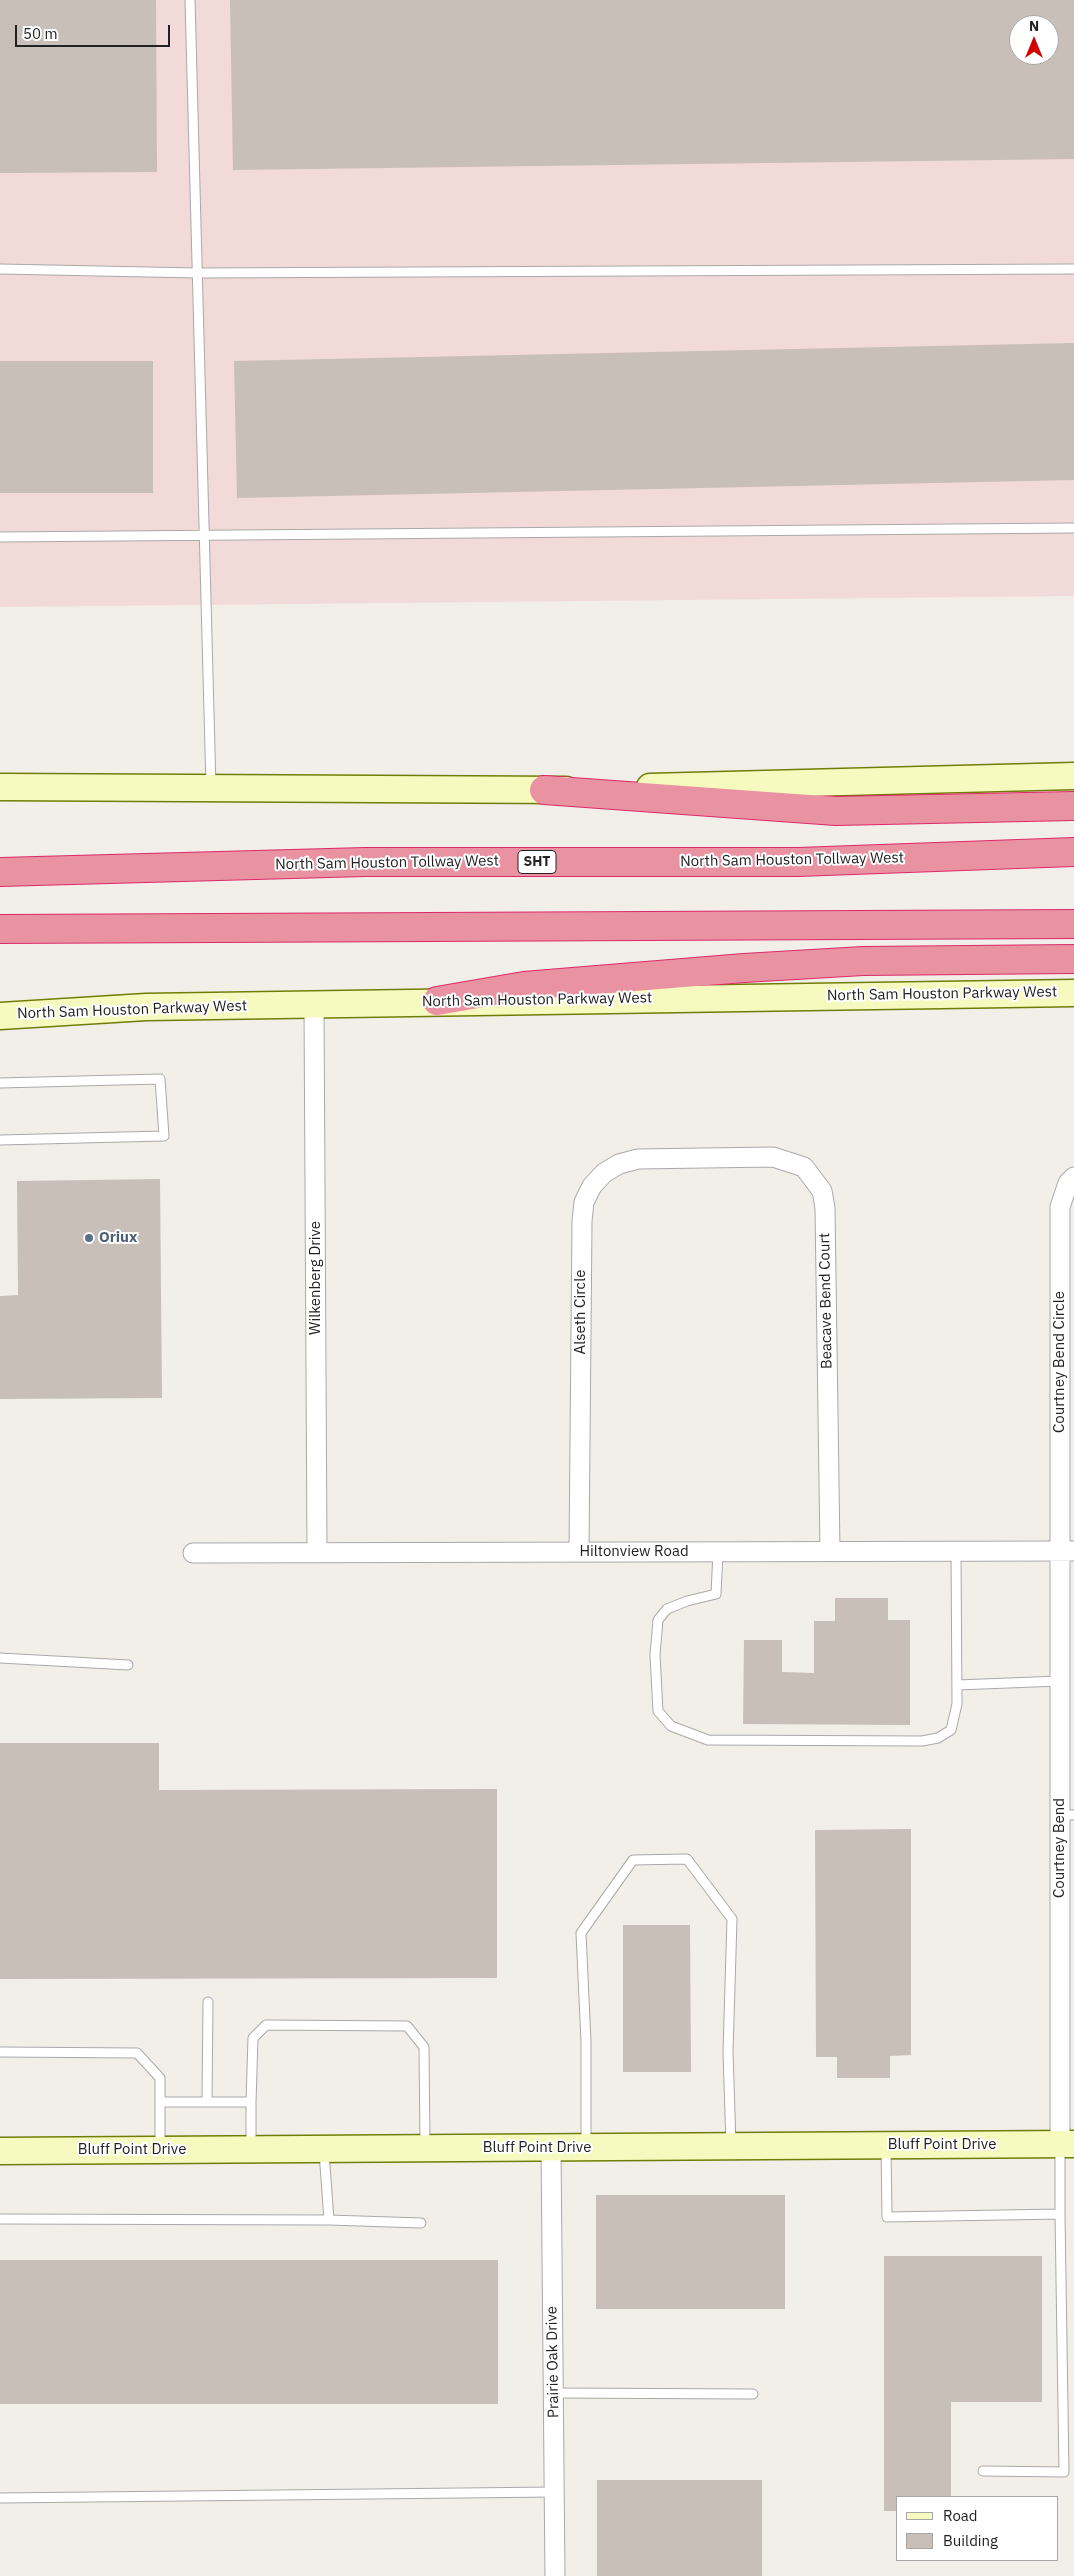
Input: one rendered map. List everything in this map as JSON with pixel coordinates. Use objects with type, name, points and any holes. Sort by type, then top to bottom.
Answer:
[{"type":"highway","points":[[544,790],[836,811],[1074,806]]},
{"type":"highway","name":"North Sam Houston Tollway West","points":[[0,872],[365,862],[798,862],[1074,852]]},
{"type":"highway","points":[[0,929],[1074,924]]},
{"type":"highway","points":[[437,1001],[524,986],[744,968],[863,961],[1074,959]]},
{"type":"main road","points":[[0,787],[544,790],[1074,776]]},
{"type":"main road","name":"North Sam Houston Parkway West","points":[[0,1016],[146,1007],[1074,992]]},
{"type":"main road","name":"Bluff Point Drive","points":[[0,2151],[1067,2144]]},
{"type":"street","name":"Wilkenberg Drive","points":[[314,1004],[317,1552]]},
{"type":"street","name":"Beacave Bend Court","points":[[695,1158],[773,1157],[804,1167],[822,1191],[825,1218],[830,1552]]},
{"type":"street","name":"Alseth Circle","points":[[579,1552],[582,1221],[584,1202],[592,1186],[604,1173],[619,1164],[638,1159],[695,1158]]},
{"type":"street","name":"Courtney Bend Circle","points":[[1067,1551],[1060,1207],[1068,1183],[1074,1177]]},
{"type":"street","name":"Hiltonview Road","points":[[193,1553],[1067,1551]]},
{"type":"street","name":"Courtney Bend","points":[[1067,1551],[1060,1681],[1067,1815],[1063,1888],[1067,2144]]},
{"type":"street","name":"Prairie Oak Drive","points":[[551,2147],[555,2576]]},
{"type":"lane","points":[[190,0],[212,788]]},
{"type":"lane","points":[[0,270],[197,273],[1074,269]]},
{"type":"lane","points":[[0,537],[205,537],[1074,528]]},
{"type":"lane","points":[[0,1083],[160,1079],[164,1136],[0,1140]]},
{"type":"lane","points":[[718,1552],[716,1594],[687,1601],[667,1609],[658,1620],[655,1655],[658,1711],[671,1726],[708,1740],[922,1741],[938,1738],[950,1730],[957,1704],[956,1551]]},
{"type":"lane","points":[[0,1658],[128,1665]]},
{"type":"lane","points":[[957,1684],[1060,1681]]},
{"type":"lane","points":[[586,2147],[586,2042],[580,1933],[633,1860],[686,1859],[732,1919],[728,2052],[731,2146]]},
{"type":"lane","points":[[207,2102],[208,2002]]},
{"type":"lane","points":[[251,2149],[253,2038],[266,2025],[407,2026],[424,2047],[425,2148]]},
{"type":"lane","points":[[0,2052],[137,2053],[160,2078],[160,2150]]},
{"type":"lane","points":[[160,2102],[251,2102]]},
{"type":"lane","points":[[983,2471],[1064,2472],[1060,2214],[1067,2144]]},
{"type":"lane","points":[[886,2145],[887,2217],[1060,2214]]},
{"type":"lane","points":[[324,2149],[329,2220]]},
{"type":"lane","points":[[0,2219],[329,2220],[421,2224]]},
{"type":"lane","points":[[553,2393],[753,2394]]},
{"type":"lane","points":[[0,2498],[554,2492]]},
{"type":"shaded area","points":[[0,0],[1074,0],[1074,596],[0,607]]},
{"type":"building","points":[[0,0],[156,0],[157,172],[0,173]]},
{"type":"building","points":[[230,0],[1074,0],[1074,159],[233,170]]},
{"type":"building","points":[[1074,343],[1074,480],[237,498],[234,361]]},
{"type":"building","points":[[0,361],[153,361],[153,493],[0,493]]},
{"type":"building","name":"Oriux","points":[[160,1179],[162,1398],[0,1399],[0,1296],[18,1295],[17,1181]]},
{"type":"building","points":[[835,1598],[888,1598],[888,1620],[910,1620],[910,1725],[743,1724],[744,1640],[782,1640],[782,1672],[814,1673],[814,1621],[835,1621]]},
{"type":"building","points":[[0,1743],[159,1743],[159,1790],[497,1789],[497,1978],[0,1979]]},
{"type":"building","points":[[911,1829],[911,2055],[890,2056],[890,2078],[837,2078],[837,2057],[816,2057],[815,1830]]},
{"type":"building","points":[[623,1925],[690,1925],[691,2072],[623,2072]]},
{"type":"building","points":[[596,2195],[785,2195],[785,2309],[596,2309]]},
{"type":"building","points":[[884,2256],[1042,2256],[1042,2402],[951,2402],[951,2496],[896,2496],[896,2511],[884,2511]]},
{"type":"building","points":[[0,2260],[498,2260],[498,2404],[0,2404]]},
{"type":"building","points":[[597,2480],[762,2480],[762,2576],[597,2576]]},
{"type":"place","name":"Oriux","points":[[89,1238]]}]
